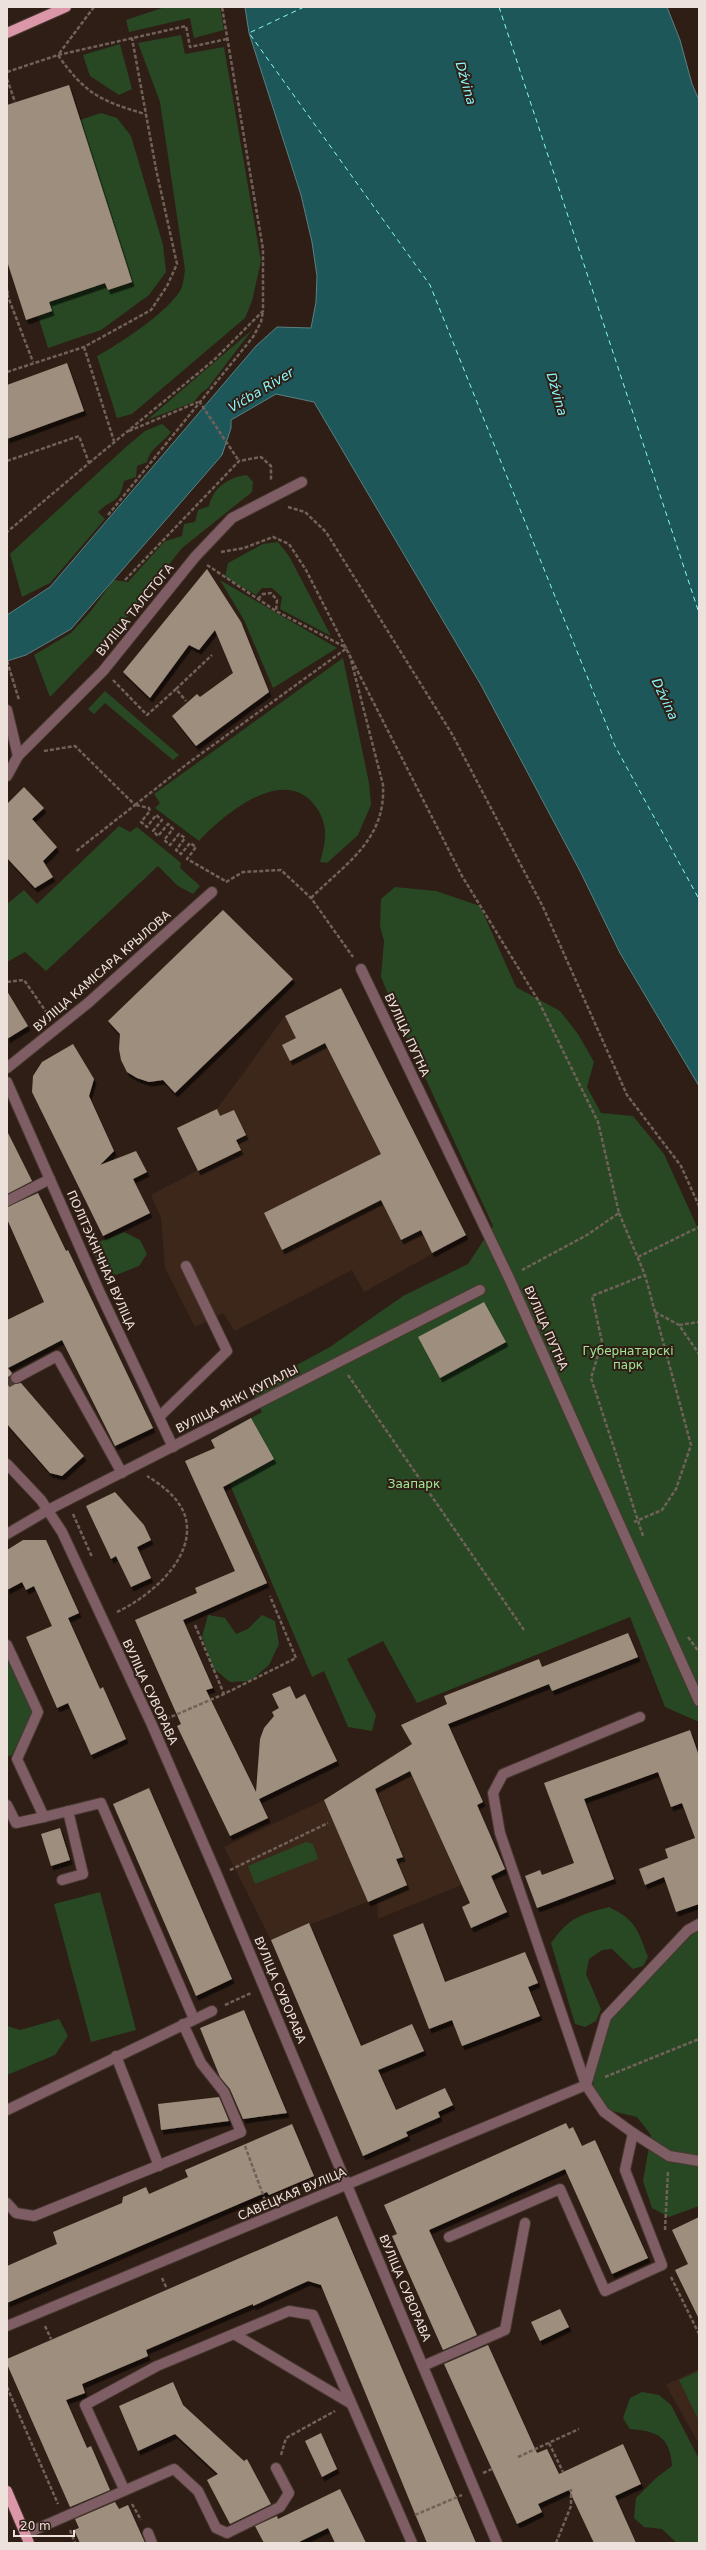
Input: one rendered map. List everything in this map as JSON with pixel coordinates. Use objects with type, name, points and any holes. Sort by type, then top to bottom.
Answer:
[{"type":"main road","points":[[7,33],[66,7]]},
{"type":"main road","points":[[7,2491],[27,2538]]},
{"type":"street","name":"ВУЛІЦА ТАЛСТОГА","points":[[7,776],[18,756],[103,671],[195,557],[232,518],[302,482]]},
{"type":"street","points":[[7,710],[14,733],[18,756]]},
{"type":"street","name":"ВУЛІЦА КАМІСАРА КРЫЛОВА","points":[[7,1068],[57,1028],[212,892]]},
{"type":"street","name":"ВУЛІЦА ПУТНА","points":[[362,968],[509,1278],[699,1701]]},
{"type":"street","name":"ПОЛІТЭХНІЧНАЯ ВУЛІЦА","points":[[7,1082],[173,1447]]},
{"type":"street","points":[[7,1201],[50,1179]]},
{"type":"street","points":[[159,1417],[227,1351],[186,1266]]},
{"type":"street","name":"ВУЛІЦА ЯНКІ КУПАЛЫ","points":[[7,1534],[48,1510],[480,1290]]},
{"type":"street","points":[[16,1378],[57,1356],[122,1473]]},
{"type":"street","name":"ВУЛІЦА СУВОРАВА","points":[[7,1464],[42,1500],[62,1532],[152,1725],[348,2185],[496,2543]]},
{"type":"street","points":[[7,1645],[38,1712],[17,1759],[44,1817]]},
{"type":"street","points":[[640,1716],[503,1774],[493,1793],[500,1833],[586,2085],[604,2112],[633,2133],[669,2156],[699,2161]]},
{"type":"street","points":[[7,1805],[16,1824],[101,1803],[194,2019]]},
{"type":"street","points":[[62,1880],[83,1874],[68,1812]]},
{"type":"street","points":[[586,2085],[606,2016],[688,1930],[699,1924]]},
{"type":"street","points":[[7,2110],[212,2010]]},
{"type":"street","points":[[7,2203],[16,2213],[34,2216],[241,2132],[224,2092],[201,2063],[183,2024]]},
{"type":"street","points":[[116,2056],[159,2166]]},
{"type":"street","name":"САВЕЦКАЯ ВУЛІЦА","points":[[7,2326],[586,2085]]},
{"type":"street","points":[[449,2237],[560,2189],[605,2291],[662,2265],[625,2170],[633,2133]]},
{"type":"street","points":[[423,2366],[505,2330],[525,2223]]},
{"type":"street","points":[[124,2489],[86,2405],[157,2366],[289,2311],[313,2315],[412,2543]]},
{"type":"street","points":[[234,2334],[350,2403]]},
{"type":"street","points":[[27,2538],[64,2517],[124,2489],[174,2469],[198,2491],[216,2528],[227,2533],[280,2507],[289,2493],[276,2468]]},
{"type":"street","points":[[148,2533],[152,2543]]},
{"type":"path","points":[[58,55],[94,7]]},
{"type":"path","points":[[108,515],[253,337],[261,322],[263,310],[262,249],[222,7]]},
{"type":"path","points":[[7,72],[58,55],[186,26],[190,47],[227,39]]},
{"type":"path","points":[[7,372],[32,362],[84,347],[150,310],[167,286],[177,264],[132,38]]},
{"type":"path","points":[[58,55],[74,78],[107,103],[146,114]]},
{"type":"path","points":[[7,79],[15,102]]},
{"type":"path","points":[[7,290],[32,362]]},
{"type":"path","points":[[7,532],[114,441],[214,360],[250,326],[263,310]]},
{"type":"path","points":[[84,347],[114,441]]},
{"type":"path","points":[[125,433],[200,401]]},
{"type":"path","points":[[200,401],[239,461]]},
{"type":"path","points":[[7,461],[79,436],[89,463]]},
{"type":"path","points":[[125,580],[239,461],[261,457],[271,466],[272,476],[265,502],[305,512],[326,532],[452,734],[543,907],[627,1095],[681,1166],[699,1206]]},
{"type":"path","points":[[195,557],[244,548],[273,537],[289,544],[306,570],[348,648],[462,876],[538,1000],[598,1122],[620,1214],[645,1275],[691,1445],[676,1489],[662,1510],[639,1518],[591,1378],[602,1342],[592,1296],[645,1275]]},
{"type":"path","points":[[195,557],[276,611],[348,648],[383,785],[384,804],[372,836],[359,852],[311,898]]},
{"type":"path","points":[[258,599],[263,594],[271,593],[277,600],[276,611]]},
{"type":"path","points":[[75,852],[181,768],[348,648]]},
{"type":"path","points":[[103,671],[147,715],[212,655]]},
{"type":"path","points":[[7,660],[20,706]]},
{"type":"path","points":[[176,689],[186,701]]},
{"type":"path","points":[[75,746],[135,805],[149,808],[150,811],[141,822],[146,827],[156,815],[162,820],[152,831],[158,836],[168,824],[173,829],[164,840],[170,845],[179,834],[185,838],[176,850],[181,854],[190,843],[196,847],[187,859],[227,882]]},
{"type":"path","points":[[212,892],[243,872],[281,870],[311,898],[362,968]]},
{"type":"path","points":[[7,982],[24,980],[57,1028]]},
{"type":"path","points":[[509,1278],[587,1235],[620,1214]]},
{"type":"path","points":[[638,1257],[699,1227]]},
{"type":"path","points":[[655,1312],[679,1325],[699,1354]]},
{"type":"path","points":[[679,1325],[699,1322]]},
{"type":"path","points":[[337,1362],[524,1630]]},
{"type":"path","points":[[117,1612],[138,1602],[167,1576],[183,1547],[187,1526],[181,1507],[166,1488],[146,1476]]},
{"type":"path","points":[[165,1719],[224,1694],[296,1658],[270,1596]]},
{"type":"path","points":[[195,1625],[224,1694]]},
{"type":"path","points":[[229,1870],[328,1823]]},
{"type":"path","points":[[212,2010],[250,1993]]},
{"type":"path","points":[[586,2085],[699,2039]]},
{"type":"path","points":[[241,2132],[248,2158],[271,2217]]},
{"type":"path","points":[[7,2387],[75,2543]]},
{"type":"path","points":[[276,2468],[286,2438],[350,2403]]},
{"type":"path","points":[[518,2457],[579,2429]]},
{"type":"path","points":[[549,2443],[563,2472]]},
{"type":"path","points":[[124,2489],[148,2533]]},
{"type":"path","points":[[556,2543],[571,2506],[571,2489]]},
{"type":"path","points":[[402,2521],[474,2490]]},
{"type":"shaded area","points":[[341,988],[466,1235],[364,1292],[352,1270],[235,1331],[223,1313],[195,1327],[165,1268],[161,1218],[151,1195],[198,1170],[177,1128],[217,1109],[285,1016]]},
{"type":"shaded area","points":[[401,1750],[461,1885],[378,1919],[377,1898],[271,1940],[224,1847],[324,1800]]},
{"type":"shaded area","points":[[699,2369],[699,2444],[666,2385]]},
{"type":"green space","points":[[165,7],[220,7],[224,30],[194,38],[190,18],[129,32],[126,20]]},
{"type":"green space","points":[[181,35],[185,54],[224,47],[261,261],[252,301],[245,318],[132,414],[117,418],[97,356],[130,336],[164,309],[180,291],[184,278],[185,270],[160,102],[138,43]]},
{"type":"green space","points":[[120,44],[132,89],[119,95],[90,76],[83,55]]},
{"type":"green space","points":[[101,113],[117,118],[131,136],[163,245],[166,272],[149,295],[101,330],[48,348],[38,316],[49,302],[105,283],[108,290],[132,282],[80,120]]},
{"type":"green space","points":[[252,330],[207,389],[201,393],[194,402],[147,420]]},
{"type":"green space","points":[[162,424],[171,432],[154,449],[147,462],[137,466],[136,477],[124,481],[118,497],[98,512],[105,519],[50,583],[22,597],[10,554],[127,446],[145,431]]},
{"type":"green space","points":[[247,475],[253,482],[252,492],[182,548],[129,615],[50,697],[34,655],[71,633],[90,612],[114,580],[128,582],[165,541],[182,536],[184,524],[195,522],[198,510],[209,506],[214,494],[222,484],[234,478]]},
{"type":"green space","points":[[278,542],[289,556],[331,636],[280,609],[282,597],[272,588],[262,588],[256,595],[225,577],[228,563],[263,544]]},
{"type":"green space","points":[[220,580],[337,648],[273,688],[244,620]]},
{"type":"green space","points":[[343,658],[369,783],[371,805],[358,835],[327,863],[320,862],[325,840],[325,827],[320,814],[316,807],[303,795],[288,790],[272,791],[255,797],[223,818],[199,841],[155,808],[160,803],[154,794]]},
{"type":"green space","points":[[105,691],[179,755],[173,760],[105,703],[94,714],[88,709]]},
{"type":"green space","points":[[119,826],[130,832],[137,827],[181,863],[180,868],[200,886],[193,894],[178,886],[158,866],[46,971],[25,952],[7,962],[7,904],[24,890],[37,904]]},
{"type":"green space","points":[[395,887],[436,891],[480,906],[516,987],[560,1011],[578,1034],[594,1062],[587,1087],[601,1113],[633,1116],[664,1154],[699,1231],[699,1722],[665,1707],[630,1617],[417,1703],[383,1641],[347,1659],[376,1715],[372,1731],[348,1727],[324,1671],[312,1677],[211,1440],[262,1412],[251,1390],[330,1347],[403,1296],[468,1264],[493,1226],[396,1014],[381,977],[384,941],[380,926],[381,899]]},
{"type":"green space","points":[[124,1232],[140,1240],[147,1254],[139,1266],[116,1275],[100,1267],[93,1251],[96,1243]]},
{"type":"green space","points":[[208,1615],[225,1618],[236,1634],[248,1629],[262,1615],[275,1621],[279,1644],[269,1665],[250,1681],[230,1682],[213,1668],[202,1637]]},
{"type":"green space","points":[[7,1653],[34,1712],[12,1755],[7,1757]]},
{"type":"green space","points":[[306,1842],[313,1844],[318,1859],[255,1884],[248,1866]]},
{"type":"green space","points":[[100,1892],[136,2030],[91,2042],[54,1904]]},
{"type":"green space","points":[[609,1907],[631,1921],[638,1933],[648,1957],[643,1966],[633,1969],[612,1949],[602,1950],[589,1959],[586,1974],[601,2009],[596,2021],[585,2027],[575,2024],[551,1943],[570,1922],[576,1918],[590,1912]]},
{"type":"green space","points":[[699,1927],[699,2206],[669,2217],[652,2208],[643,2181],[651,2135],[637,2117],[612,2111],[594,2095],[593,2079],[610,2020]]},
{"type":"green space","points":[[59,2019],[68,2036],[55,2055],[7,2075],[7,2026],[20,2030]]},
{"type":"green space","points":[[699,2371],[699,2421],[679,2380]]},
{"type":"green space","points":[[642,2392],[659,2395],[671,2405],[699,2459],[699,2543],[677,2543],[662,2529],[644,2527],[634,2518],[636,2498],[656,2478],[672,2466],[669,2448],[661,2437],[648,2432],[630,2429],[623,2418],[630,2398]]},
{"type":"water","points":[[245,7],[667,7],[680,40],[692,84],[699,100],[699,1086],[620,953],[580,871],[481,685],[314,402],[276,394],[231,420],[231,428],[222,455],[71,629],[26,655],[7,661],[7,615],[50,587],[256,346],[277,327],[311,328],[316,302],[317,276],[312,242],[301,195],[249,33]]},
{"type":"building","points":[[69,85],[132,282],[108,290],[105,283],[49,302],[52,311],[26,320],[7,261],[7,105]]},
{"type":"building","points":[[67,363],[84,411],[7,439],[7,385]]},
{"type":"building","points":[[207,569],[241,622],[269,692],[196,746],[172,716],[197,694],[200,697],[233,673],[215,630],[199,650],[189,645],[150,698],[123,672]]},
{"type":"building","points":[[24,787],[44,808],[32,819],[57,847],[43,861],[53,877],[35,888],[7,858],[7,804]]},
{"type":"building","points":[[223,910],[293,979],[175,1093],[163,1080],[149,1082],[137,1078],[127,1072],[121,1060],[119,1049],[120,1034],[108,1021]]},
{"type":"building","points":[[341,988],[466,1235],[432,1253],[421,1230],[401,1240],[381,1200],[282,1250],[264,1213],[381,1154],[325,1043],[290,1061],[282,1045],[296,1038],[285,1016]]},
{"type":"building","points":[[7,991],[28,1026],[7,1039]]},
{"type":"building","points":[[73,1044],[94,1079],[89,1096],[114,1151],[100,1165],[136,1151],[147,1172],[133,1179],[150,1213],[103,1236],[32,1092],[33,1076],[42,1062]]},
{"type":"building","points":[[217,1109],[220,1116],[234,1110],[246,1135],[236,1140],[241,1150],[198,1171],[177,1128]]},
{"type":"building","points":[[7,1131],[32,1181],[7,1194]]},
{"type":"building","points":[[38,1193],[66,1251],[68,1250],[153,1428],[115,1446],[62,1340],[8,1368],[12,1373],[10,1381],[15,1384],[21,1383],[84,1456],[62,1476],[50,1473],[7,1424],[7,1320],[44,1302],[7,1219],[7,1207]]},
{"type":"building","points":[[484,1302],[506,1342],[440,1378],[418,1337]]},
{"type":"building","points":[[251,1418],[274,1459],[223,1487],[267,1583],[183,1620],[213,1688],[206,1690],[256,1792],[260,1739],[264,1728],[274,1716],[272,1712],[279,1708],[272,1694],[290,1686],[296,1699],[305,1694],[337,1761],[259,1799],[268,1818],[230,1836],[177,1726],[181,1724],[135,1620],[197,1593],[195,1588],[235,1571],[185,1461],[215,1448],[211,1440]]},
{"type":"building","points":[[115,1492],[144,1525],[151,1540],[137,1547],[151,1578],[131,1587],[116,1556],[111,1559],[86,1506]]},
{"type":"building","points":[[23,1540],[46,1540],[79,1613],[68,1618],[100,1689],[103,1687],[126,1739],[91,1755],[68,1703],[57,1708],[26,1637],[52,1626],[34,1586],[26,1590],[22,1582],[7,1590],[7,1550]]},
{"type":"building","points":[[628,1633],[638,1657],[552,1691],[549,1684],[448,1724],[483,1802],[477,1805],[505,1869],[491,1876],[507,1912],[471,1928],[462,1907],[470,1903],[410,1771],[375,1789],[403,1857],[396,1859],[407,1885],[368,1902],[324,1800],[412,1744],[401,1725],[447,1704],[444,1696],[539,1659],[542,1667]]},
{"type":"building","points":[[690,1730],[699,1756],[699,1904],[676,1912],[664,1877],[645,1885],[639,1869],[668,1858],[665,1849],[695,1838],[682,1803],[671,1807],[658,1772],[584,1799],[614,1879],[537,1908],[525,1876],[540,1870],[542,1875],[574,1863],[544,1783]]},
{"type":"building","points":[[149,1788],[232,1979],[196,1996],[113,1804]]},
{"type":"building","points":[[60,1828],[70,1860],[51,1866],[41,1834]]},
{"type":"building","points":[[309,1923],[361,2046],[412,2024],[424,2051],[378,2070],[396,2110],[445,2088],[453,2105],[438,2112],[440,2117],[406,2132],[408,2136],[363,2156],[271,1940]]},
{"type":"building","points":[[423,1923],[445,1982],[525,1952],[538,1983],[528,1987],[540,2016],[462,2046],[452,2020],[429,2029],[393,1935]]},
{"type":"building","points":[[244,2010],[287,2113],[243,2119],[230,2089],[220,2077],[200,2028]]},
{"type":"building","points":[[219,2097],[229,2121],[161,2130],[158,2104]]},
{"type":"building","points":[[566,2123],[569,2129],[573,2127],[582,2146],[595,2140],[648,2258],[612,2274],[565,2169],[429,2230],[477,2335],[443,2350],[392,2236],[397,2234],[384,2205]]},
{"type":"building","points":[[292,2124],[314,2176],[269,2195],[267,2192],[7,2303],[7,2266],[57,2244],[53,2232],[122,2203],[123,2197],[146,2187],[149,2194],[188,2177],[185,2170]]},
{"type":"building","points":[[337,2216],[476,2543],[427,2543],[321,2285],[308,2281],[253,2306],[253,2304],[146,2350],[148,2356],[82,2384],[85,2393],[66,2400],[87,2448],[91,2446],[110,2490],[70,2507],[7,2364],[7,2359]]},
{"type":"building","points":[[699,2217],[699,2319],[675,2270],[688,2264],[672,2230]]},
{"type":"building","points":[[560,2309],[569,2327],[540,2341],[531,2322]]},
{"type":"building","points":[[488,2345],[537,2453],[547,2449],[559,2474],[623,2444],[641,2484],[615,2496],[636,2543],[594,2543],[569,2490],[538,2504],[542,2512],[517,2524],[444,2364]]},
{"type":"building","points":[[173,2382],[183,2405],[244,2461],[247,2459],[271,2504],[230,2524],[207,2480],[218,2474],[175,2434],[138,2451],[119,2406]]},
{"type":"building","points":[[321,2433],[337,2469],[322,2477],[305,2441]]},
{"type":"building","points":[[340,2489],[366,2543],[335,2543],[328,2528],[297,2543],[264,2543],[255,2526],[277,2516],[278,2519]]},
{"type":"building","points":[[115,2502],[119,2509],[128,2505],[145,2543],[80,2543],[74,2530],[79,2528],[75,2519]]},
{"type":"ferry route","points":[[304,7],[249,33],[430,285],[615,746],[699,899]]},
{"type":"ferry route","points":[[499,7],[699,613]]},
{"type":"tunnel","points":[[7,1383],[16,1378]]},
{"type":"water label","name":"Dźvina","points":[[466,83]]},
{"type":"water label","name":"Vićba River","points":[[261,390]]},
{"type":"water label","name":"Dźvina","points":[[557,394]]},
{"type":"water label","name":"Dźvina","points":[[665,699]]},
{"type":"park label","name":"Губернатарскі парк","points":[[628,1358]]},
{"type":"park label","name":"Заапарк","points":[[414,1484]]}]
